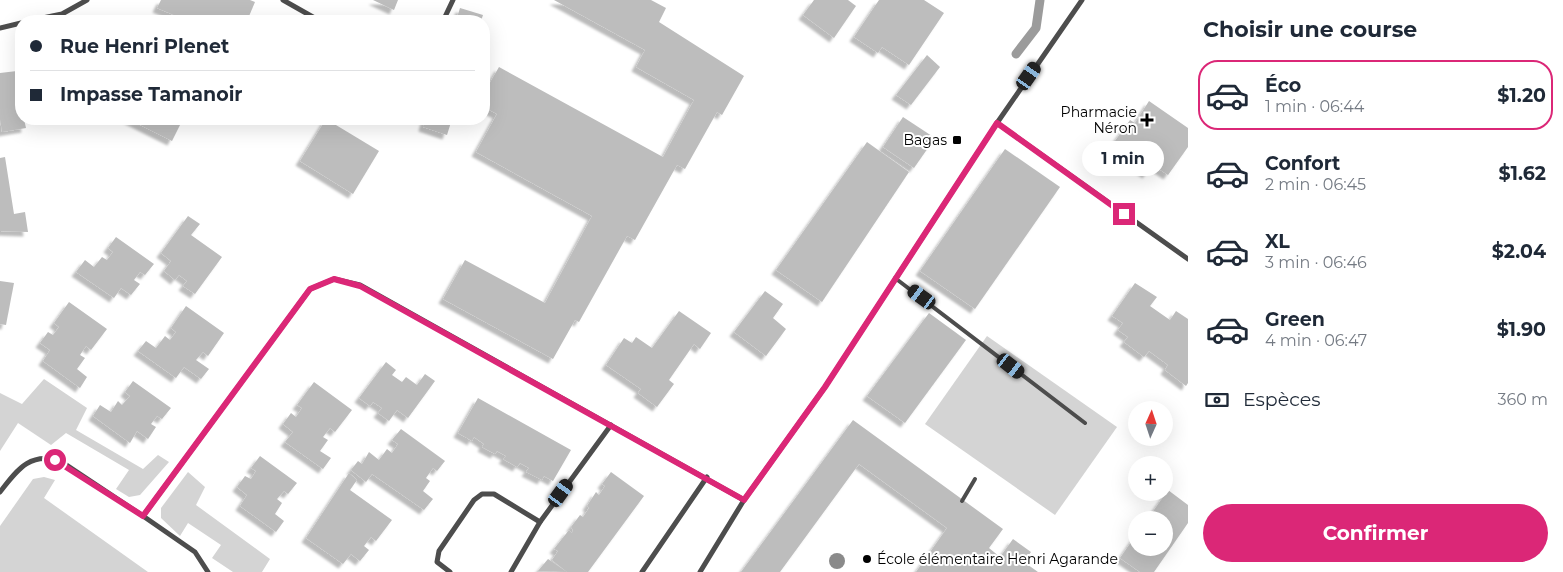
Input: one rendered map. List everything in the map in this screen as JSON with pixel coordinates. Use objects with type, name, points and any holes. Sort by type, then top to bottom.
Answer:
[{"type":"street","points":[[57,15],[87,0]]},
{"type":"street","points":[[282,0],[309,15]]},
{"type":"street","points":[[447,15],[453,0]]},
{"type":"street","points":[[700,572],[744,500],[825,387],[997,123],[1082,0]]},
{"type":"street","points":[[0,28],[15,24]]},
{"type":"street","points":[[997,123],[1188,259]]},
{"type":"street","points":[[143,516],[310,289],[334,279],[360,286],[706,477],[744,500]]},
{"type":"street","points":[[510,572],[540,522],[610,425]]},
{"type":"street","points":[[0,492],[24,463],[39,458],[48,458],[62,462],[195,552],[208,572]]},
{"type":"street","points":[[642,572],[706,477]]},
{"type":"street","points":[[450,572],[437,562],[439,551],[474,500],[482,494],[494,494],[540,522]]},
{"type":"lane","points":[[895,278],[1085,423]]},
{"type":"lane","points":[[962,500],[975,479]]},
{"type":"shaded area","points":[[987,336],[1117,427],[1055,515],[925,424]]},
{"type":"shaded area","points":[[44,379],[87,408],[76,430],[143,469],[158,455],[169,462],[140,495],[129,497],[116,489],[129,470],[66,433],[51,445],[18,423],[0,451],[0,393],[22,404]]},
{"type":"shaded area","points":[[188,472],[205,487],[196,505],[270,559],[262,572],[233,572],[212,558],[221,545],[188,523],[180,536],[161,518],[161,508]]},
{"type":"shaded area","points":[[44,477],[55,480],[44,498],[148,572],[0,572],[0,526],[33,479]]},
{"type":"building","points":[[161,0],[250,0],[255,2],[250,15],[174,15],[157,8]]},
{"type":"building","points":[[373,0],[398,0],[394,10]]},
{"type":"building","points":[[554,0],[651,0],[666,8],[659,22],[744,76],[722,115],[717,112],[685,169],[677,165],[635,240],[627,236],[579,322],[575,320],[553,359],[443,299],[465,260],[545,303],[592,216],[476,152],[497,114],[490,110],[490,83],[499,67],[663,157],[694,100],[636,67],[645,50]]},
{"type":"building","points":[[814,0],[848,0],[856,6],[834,38],[803,15]]},
{"type":"building","points":[[879,0],[924,0],[944,13],[909,65],[882,47],[878,53],[854,37]]},
{"type":"building","points":[[460,8],[483,15],[458,15]]},
{"type":"building","points":[[927,55],[940,67],[911,105],[896,95]]},
{"type":"building","points":[[15,71],[15,125],[25,125],[26,128],[2,132],[0,119],[0,73]]},
{"type":"building","points":[[1149,101],[1188,128],[1188,147],[1168,175],[1153,165],[1147,174],[1110,148],[1130,120],[1135,123]]},
{"type":"building","points":[[903,117],[935,138],[914,168],[883,147]]},
{"type":"building","points":[[140,125],[180,125],[172,141]]},
{"type":"building","points":[[322,125],[336,125],[379,151],[353,194],[300,161]]},
{"type":"building","points":[[424,125],[450,125],[447,135],[423,127]]},
{"type":"building","points":[[867,142],[909,172],[822,302],[776,270]]},
{"type":"building","points":[[1005,149],[1060,187],[975,309],[920,271]]},
{"type":"building","points":[[5,157],[14,214],[25,212],[28,232],[0,231],[0,158]]},
{"type":"building","points":[[188,216],[200,224],[191,235],[222,257],[195,294],[183,286],[187,281],[179,275],[175,280],[164,271],[171,261],[161,253]]},
{"type":"building","points":[[116,237],[154,264],[145,275],[140,272],[134,280],[140,284],[131,295],[121,288],[114,298],[76,272],[85,260],[94,267],[102,257],[107,260],[113,252],[108,248]]},
{"type":"building","points":[[0,281],[14,283],[6,325],[0,324]]},
{"type":"building","points":[[1135,283],[1157,297],[1150,306],[1170,320],[1176,311],[1188,319],[1188,383],[1186,386],[1165,370],[1168,365],[1149,351],[1144,357],[1124,342],[1128,337],[1118,330],[1123,323],[1112,316]]},
{"type":"building","points":[[765,291],[783,304],[773,318],[786,329],[766,356],[734,332]]},
{"type":"building","points":[[69,302],[107,329],[91,350],[86,346],[80,355],[85,358],[77,369],[87,377],[80,388],[43,361],[50,350],[40,343],[48,332],[53,335],[59,327],[54,323]]},
{"type":"building","points":[[186,306],[224,333],[208,356],[203,352],[196,360],[209,369],[201,379],[184,367],[176,378],[138,351],[146,341],[156,348],[165,336],[170,340],[176,332],[171,328]]},
{"type":"building","points":[[679,311],[711,333],[700,349],[694,344],[669,380],[674,384],[657,407],[638,393],[641,389],[606,365],[624,338],[632,343],[636,337],[652,348]]},
{"type":"building","points":[[929,313],[966,340],[905,423],[867,396]]},
{"type":"building","points":[[386,362],[396,370],[392,375],[402,382],[406,377],[417,385],[425,374],[435,381],[408,418],[397,410],[389,421],[378,413],[382,408],[373,402],[370,406],[359,398]]},
{"type":"building","points":[[133,381],[171,408],[162,419],[157,416],[151,424],[156,427],[148,439],[137,431],[130,443],[93,416],[100,405],[111,412],[118,401],[122,405],[130,396],[125,392]]},
{"type":"building","points":[[314,382],[352,410],[335,432],[330,428],[323,437],[328,440],[320,451],[331,458],[323,469],[285,442],[293,432],[283,424],[291,413],[296,417],[302,408],[297,405]]},
{"type":"building","points":[[478,398],[571,450],[553,481],[544,476],[542,480],[526,472],[529,468],[520,463],[517,467],[503,459],[506,456],[497,451],[495,454],[482,447],[484,444],[474,437],[472,441],[458,433]]},
{"type":"building","points":[[853,420],[1003,529],[989,548],[1000,557],[1013,539],[1031,552],[1024,562],[1038,572],[916,572],[947,528],[859,464],[780,572],[741,572]]},
{"type":"building","points":[[401,429],[445,461],[437,471],[433,468],[426,478],[430,481],[423,491],[433,499],[424,510],[372,474],[366,482],[351,470],[358,461],[362,464],[369,452],[379,460],[387,449],[392,453],[398,444],[392,440]]},
{"type":"building","points":[[260,456],[297,483],[288,494],[284,491],[277,499],[282,503],[275,514],[284,521],[276,532],[240,506],[247,495],[237,487],[245,476],[251,479],[256,471],[251,468]]},
{"type":"building","points":[[611,472],[644,496],[588,572],[567,572],[552,560],[558,551],[554,549],[569,530],[572,533],[571,527],[580,515],[583,517],[589,508],[587,506],[596,492],[599,495],[605,486],[602,484]]},
{"type":"building","points":[[349,473],[357,480],[350,490],[392,520],[376,541],[371,537],[364,546],[369,550],[360,561],[351,554],[343,564],[306,538]]},
{"type":"building","points":[[1173,494],[1188,505],[1188,523],[1173,545],[1173,511],[1153,511],[1160,501],[1173,501]]},
{"type":"building","points":[[1128,546],[1128,556],[1165,556],[1154,572],[1140,572],[1120,558]]},
{"type":"building","points":[[548,559],[567,572],[538,571]]},
{"type":"waterway","points":[[1016,54],[1036,28],[1040,0]]},
{"type":"place","name":"Pharmacie Néron","points":[[1147,120]]},
{"type":"place","name":"Bagas","points":[[957,140]]},
{"type":"place","name":"École élémentaire Henri Agarande","points":[[867,559]]},
{"type":"route","points":[[55,460],[62,462],[143,516],[310,289],[334,279],[360,286],[693,469],[744,500],[825,387],[997,123],[1124,214]]}]
